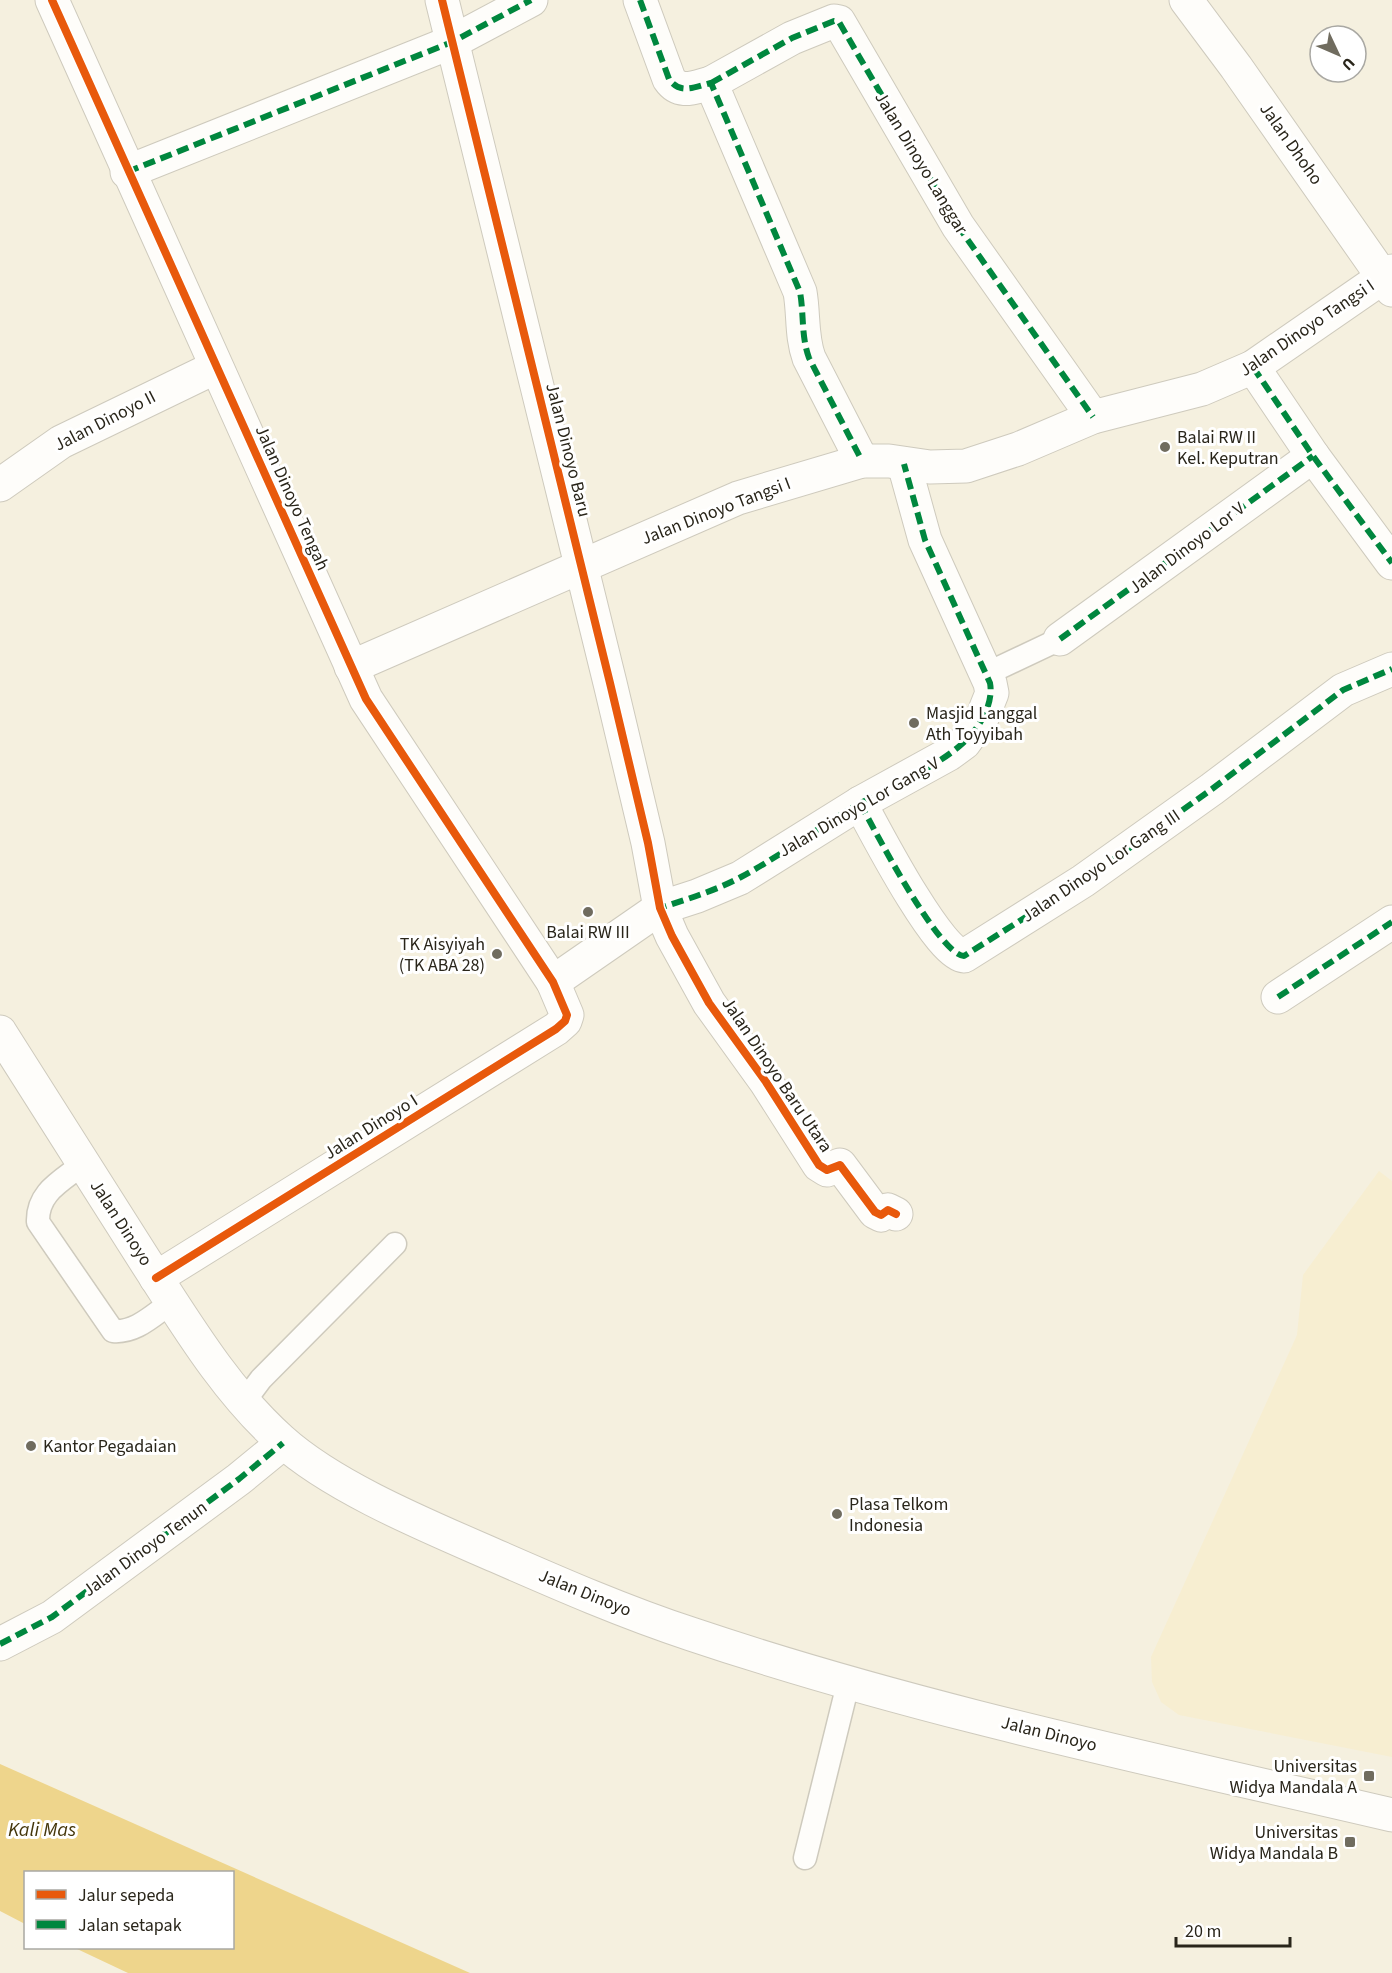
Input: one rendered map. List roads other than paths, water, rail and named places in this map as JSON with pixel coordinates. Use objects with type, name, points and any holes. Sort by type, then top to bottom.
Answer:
[{"type":"street","name":"Jalan Dinoyo Tengah","points":[[52,0],[127,172],[351,667],[389,735],[464,844],[553,982]]},
{"type":"street","name":"Jalan Dinoyo Baru","points":[[442,0],[582,565],[648,843],[660,908]]},
{"type":"street","points":[[127,172],[452,42],[531,0]]},
{"type":"street","points":[[639,0],[669,79],[675,88],[682,90],[711,83],[800,292],[803,310],[803,341],[809,357],[862,461]]},
{"type":"street","name":"Jalan Dhoho","points":[[1186,0],[1389,280]]},
{"type":"street","name":"Jalan Dinoyo Langgar","points":[[711,83],[792,38],[834,21],[839,22],[958,226],[1092,417]]},
{"type":"street","name":"Jalan Dinoyo Tangsi I","points":[[351,667],[738,498],[862,461],[954,466],[984,461],[1092,417],[1202,390],[1253,367],[1389,280]]},
{"type":"street","name":"Jalan Dinoyo II","points":[[0,485],[23,471],[61,442],[216,366]]},
{"type":"street","points":[[1253,367],[1313,456],[1392,563]]},
{"type":"street","name":"Jalan Dinoyo Lor V","points":[[1060,639],[1313,456]]},
{"type":"street","name":"Jalan Dinoyo Lor Gang V","points":[[553,982],[660,908],[740,878],[860,803],[936,762],[964,743],[974,731],[992,693],[925,540],[904,464]]},
{"type":"street","name":"Jalan Dinoyo Lor Gang III","points":[[860,803],[901,878],[932,925],[952,952],[964,956],[1083,881],[1212,789],[1343,690],[1392,669]]},
{"type":"street","name":"Jalan Dinoyo Baru Utara","points":[[660,908],[672,936],[709,1003],[766,1082],[819,1165],[827,1170],[840,1165],[875,1212],[882,1215],[888,1210],[896,1214]]},
{"type":"street","points":[[1278,998],[1392,922]]},
{"type":"street","name":"Jalan Dinoyo I","points":[[164,1290],[556,1029],[565,1021],[567,1015],[553,982]]},
{"type":"street","name":"Jalan Dinoyo","points":[[0,1032],[164,1290],[243,1403],[283,1443],[340,1480],[433,1528],[590,1597],[688,1634],[848,1684],[1392,1815]]},
{"type":"street","name":"Jalan Dinoyo Tenun","points":[[0,1644],[26,1633],[61,1610],[239,1479],[283,1443]]},
{"type":"lane","points":[[986,675],[1060,639]]},
{"type":"lane","points":[[83,1164],[42,1198],[38,1208],[38,1222],[112,1331],[125,1332],[134,1328],[164,1290]]},
{"type":"lane","points":[[243,1403],[261,1379],[394,1244]]},
{"type":"lane","points":[[805,1857],[848,1684]]},
{"type":"water","name":"Kali Mas","points":[[0,1764],[470,1973],[128,1973],[77,1949],[234,1949],[234,1871],[24,1871],[24,1923],[0,1911]]},
{"type":"place","name":"Balai RW II Kel. Keputran","points":[[1165,447]]},
{"type":"place","name":"Masjid Langgal Ath Toyyibah","points":[[914,723]]},
{"type":"place","name":"Balai RW III","points":[[588,912]]},
{"type":"place","name":"TK Aisyiyah (TK ABA 28)","points":[[497,954]]},
{"type":"place","name":"Kantor Pegadaian","points":[[31,1446]]},
{"type":"place","name":"Plasa Telkom Indonesia","points":[[837,1514]]},
{"type":"place","name":"Universitas Widya Mandala A","points":[[1369,1776]]},
{"type":"place","name":"Universitas Widya Mandala B","points":[[1350,1842]]}]
